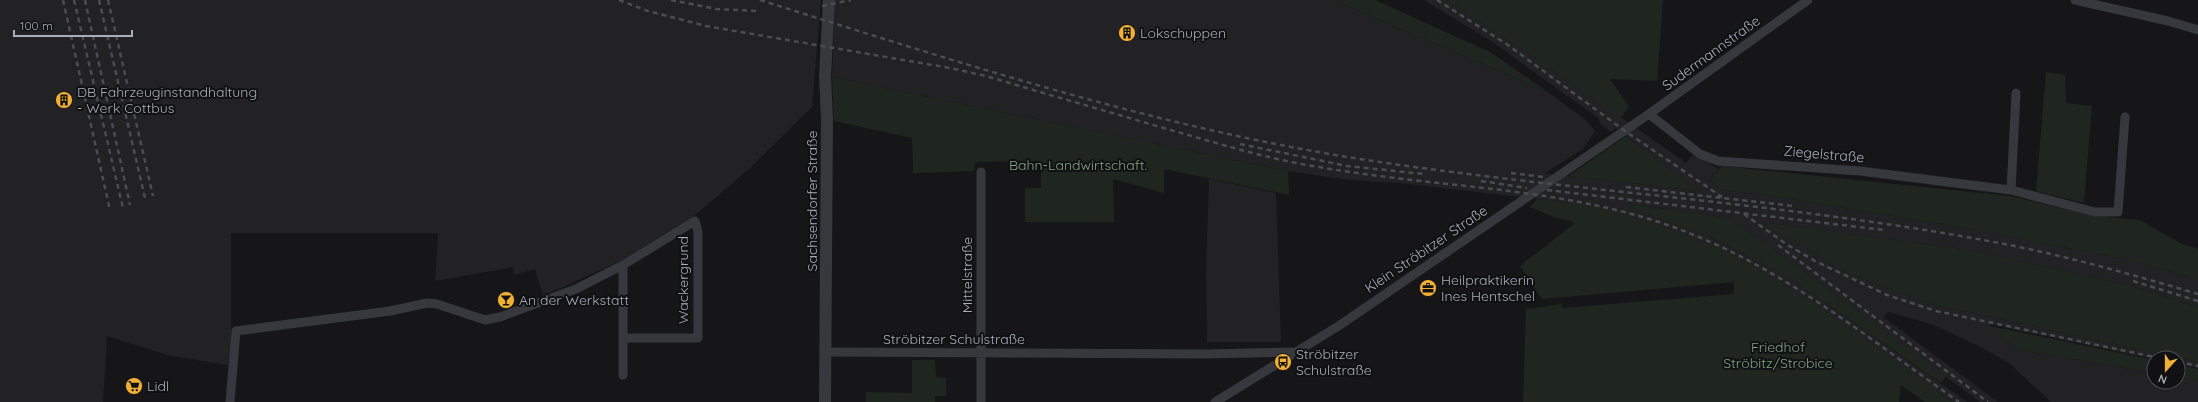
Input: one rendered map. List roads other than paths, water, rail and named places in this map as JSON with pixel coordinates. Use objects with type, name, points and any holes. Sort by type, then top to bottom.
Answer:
[{"type":"street","name":"Sachsendorfer Straße","points":[[825,402],[825,76],[830,0]]},
{"type":"street","name":"Sudermannstraße","points":[[1649,114],[1808,0]]},
{"type":"street","points":[[2075,0],[2154,17],[2198,30]]},
{"type":"street","points":[[2011,190],[2016,93]]},
{"type":"street","name":"Ziegelstraße","points":[[1649,114],[1700,154],[1718,161],[1860,171],[2011,190],[2095,212],[2118,212],[2125,117]]},
{"type":"street","name":"Klein Ströbitzer Straße","points":[[1215,402],[1297,352],[1649,114]]},
{"type":"street","name":"Mittelstraße","points":[[981,172],[981,402]]},
{"type":"street","name":"Wackergrund","points":[[623,265],[694,221],[698,232],[698,338],[624,338]]},
{"type":"street","points":[[230,402],[236,330],[390,311],[427,303],[437,304],[485,320],[500,317],[576,289],[623,265],[623,375]]},
{"type":"street","name":"Ströbitzer Schulstraße","points":[[826,352],[1297,352]]},
{"type":"railway","points":[[63,0],[110,210]]},
{"type":"railway","points":[[74,0],[123,208]]},
{"type":"railway","points":[[85,0],[130,205]]},
{"type":"railway","points":[[99,0],[145,198]]},
{"type":"railway","points":[[108,0],[153,196]]},
{"type":"railway","points":[[619,0],[648,11],[706,26],[950,68],[986,76],[1205,140],[1280,160],[1365,174],[1553,197],[1599,206],[1644,218],[1689,233],[1761,267],[1828,309],[1959,402]]},
{"type":"railway","points":[[671,0],[716,9],[757,11]]},
{"type":"railway","points":[[760,0],[1057,91],[1132,111],[1283,146],[1438,170],[1750,206],[1906,227],[2010,245],[2064,257],[2198,294]]},
{"type":"railway","points":[[822,6],[851,0]]},
{"type":"railway","points":[[1437,0],[1508,45],[1625,131],[1722,197]]},
{"type":"railway","points":[[1240,144],[1347,166],[1424,174]]},
{"type":"railway","points":[[1511,173],[1543,177]]},
{"type":"railway","points":[[1481,181],[1527,188]]},
{"type":"railway","points":[[1626,187],[1793,206]]},
{"type":"railway","points":[[1547,190],[1884,230]]},
{"type":"railway","points":[[1744,214],[1786,244],[1815,261],[1887,295],[1936,311],[2146,355]]},
{"type":"railway","points":[[1778,245],[1988,402]]},
{"type":"railway","points":[[2133,281],[2198,301]]},
{"type":"railway","points":[[2186,364],[2198,366]]},
{"type":"place","name":"Lokschuppen","points":[[1127,33]]},
{"type":"place","name":"DB Fahrzeuginstandhaltung - Werk Cottbus","points":[[64,100]]},
{"type":"place","name":"Heilpraktikerin Ines Hentschel","points":[[1428,288]]},
{"type":"place","name":"An der Werkstatt","points":[[506,300]]},
{"type":"place","name":"Ströbitzer Schulstraße","points":[[1283,362]]},
{"type":"place","name":"Lidl","points":[[134,386]]},
{"type":"park label","name":"Bahn-Landwirtschaft.","points":[[1078,165]]},
{"type":"park label","name":"Friedhof Ströbitz/Strobice","points":[[1778,356]]}]
